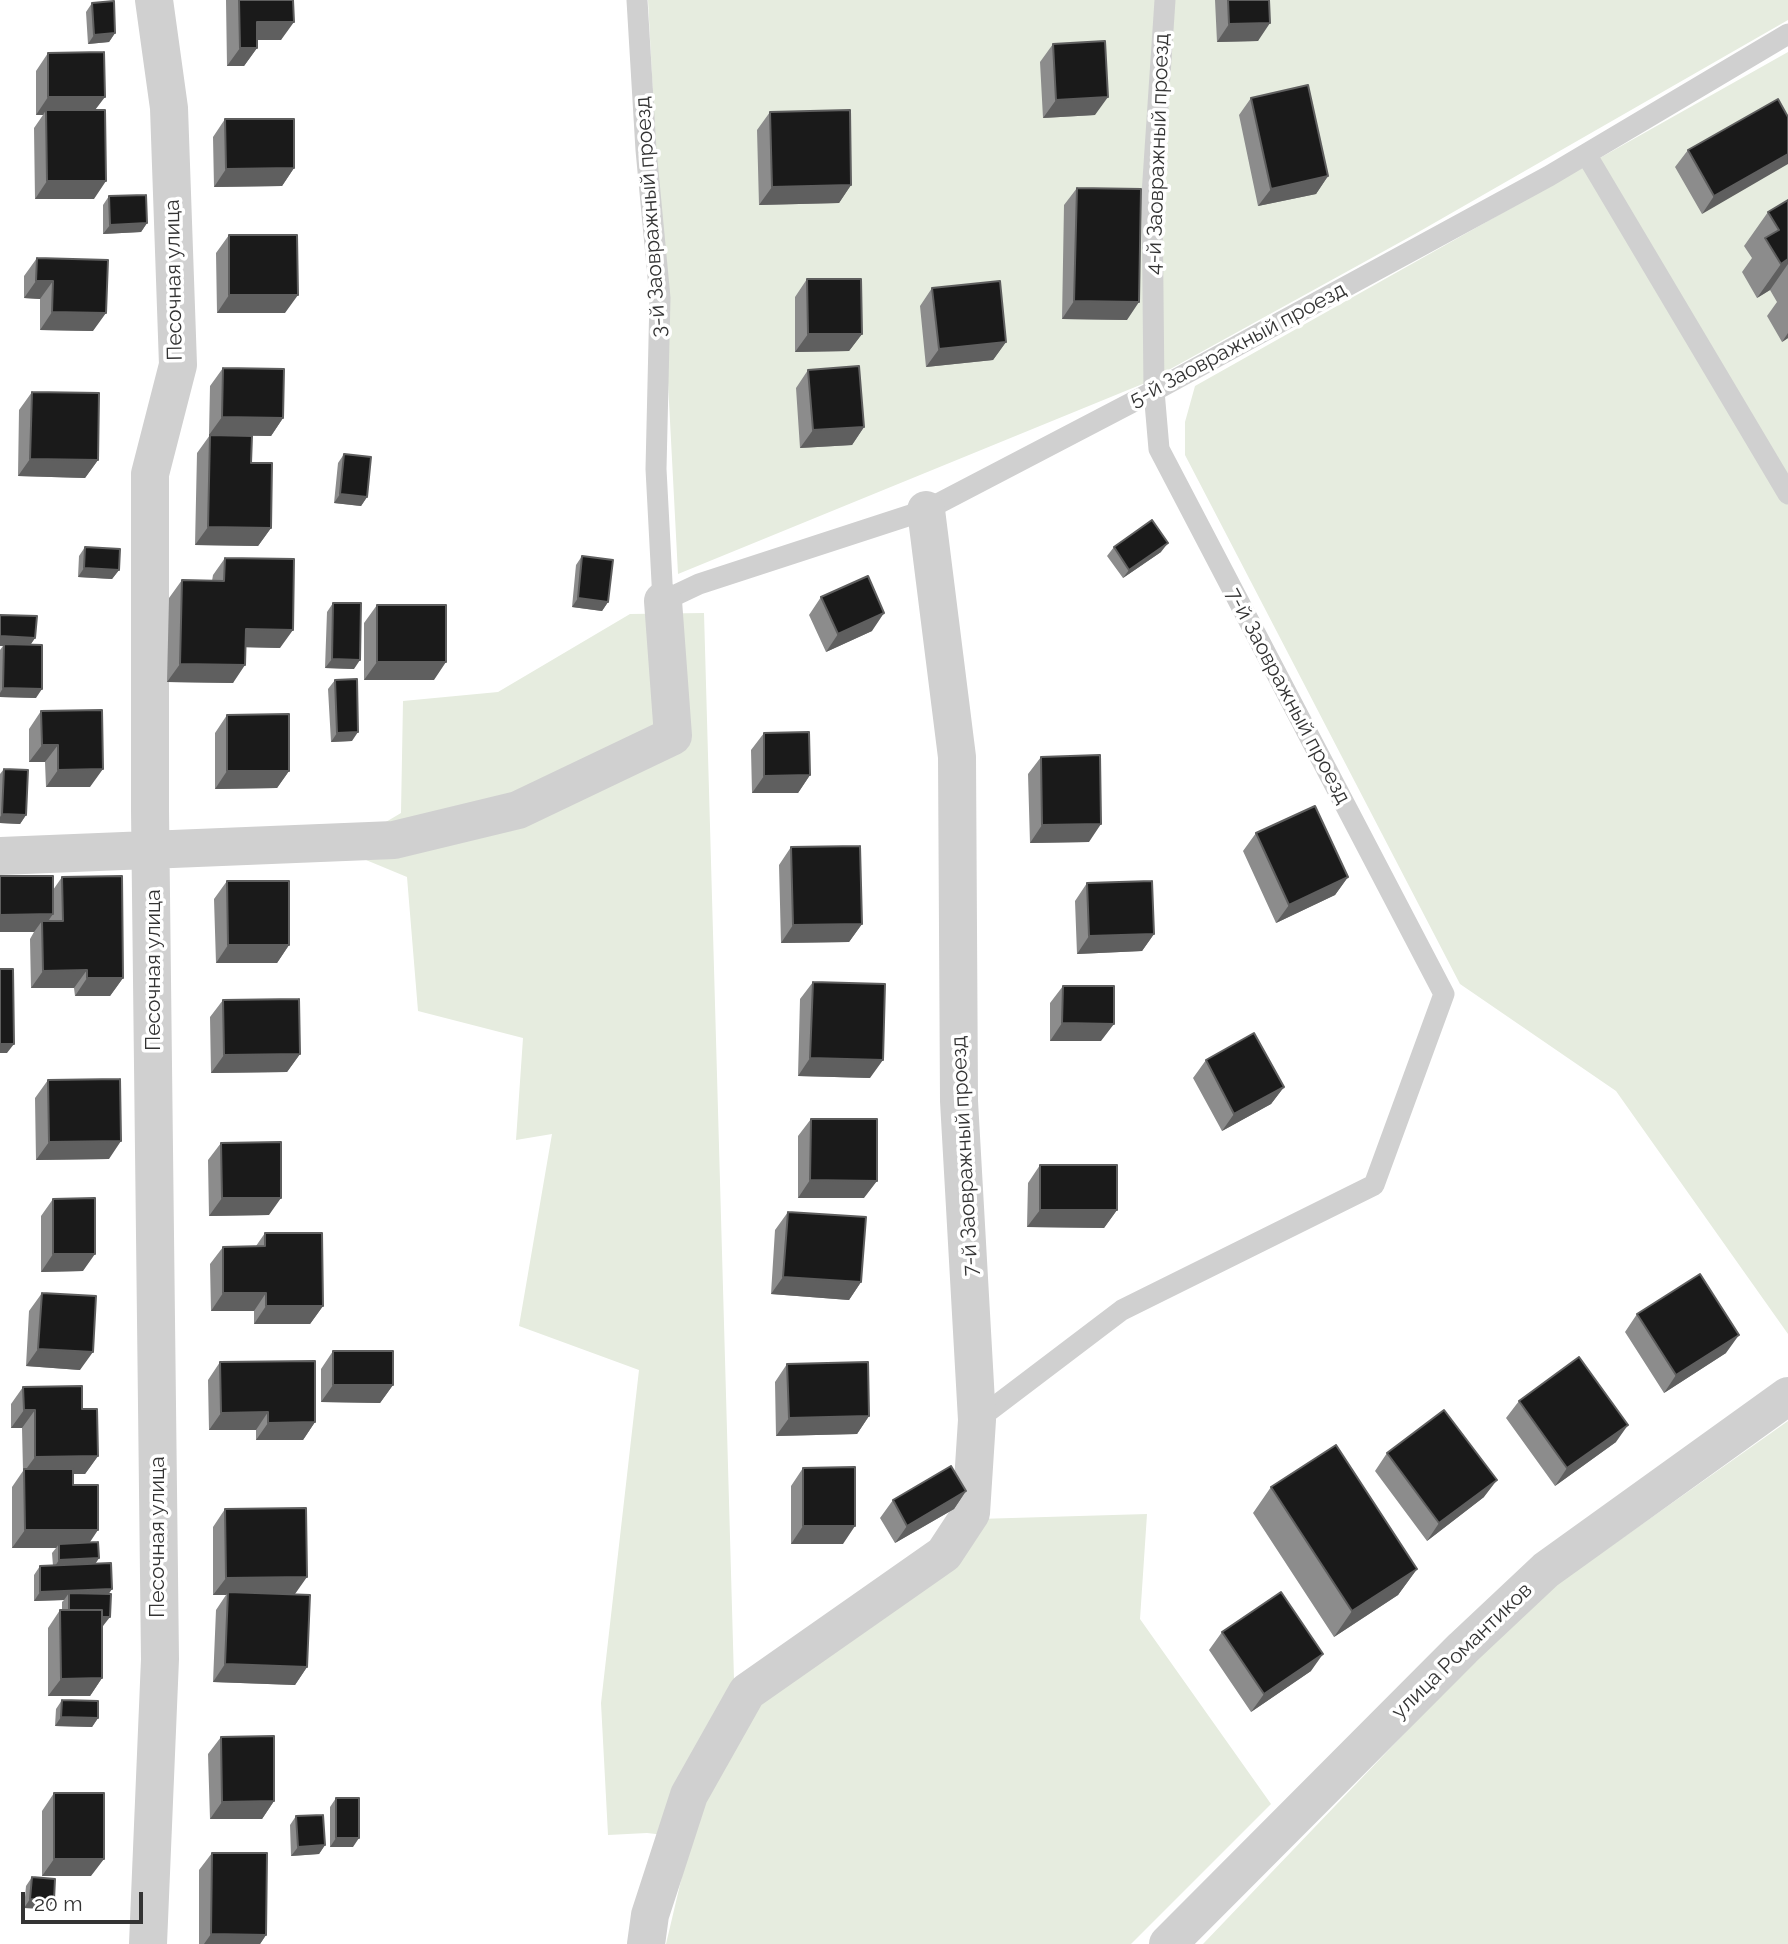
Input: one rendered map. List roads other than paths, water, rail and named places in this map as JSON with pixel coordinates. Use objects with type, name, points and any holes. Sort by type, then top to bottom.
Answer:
[{"type":"street","name":"Песочная улица","points":[[148,1944],[159,1659],[153,851],[150,810],[150,474],[177,365],[169,108],[154,0]]},
{"type":"street","name":"7-й Заовражный проезд","points":[[646,1944],[650,1915],[689,1795],[747,1692],[944,1555],[971,1513],[978,1420],[959,1101],[957,757],[926,510]]},
{"type":"street","points":[[0,856],[394,841],[518,810],[673,736],[663,601]]},
{"type":"street","name":"улица Романтиков","points":[[1168,1944],[1464,1647],[1546,1570],[1788,1396]]},
{"type":"lane","name":"3-й Заовражный проезд","points":[[636,0],[660,298],[656,469],[663,601]]},
{"type":"lane","name":"4-й Заовражный проезд","points":[[1154,391],[1152,195],[1165,0]]},
{"type":"lane","name":"5-й Заовражный проезд","points":[[663,601],[699,584],[926,510],[1154,391],[1587,154],[1788,34]]},
{"type":"lane","points":[[1587,154],[1788,494]]},
{"type":"lane","name":"7-й Заовражный проезд","points":[[978,1420],[1122,1310],[1374,1185],[1444,994],[1159,449],[1154,391]]}]
